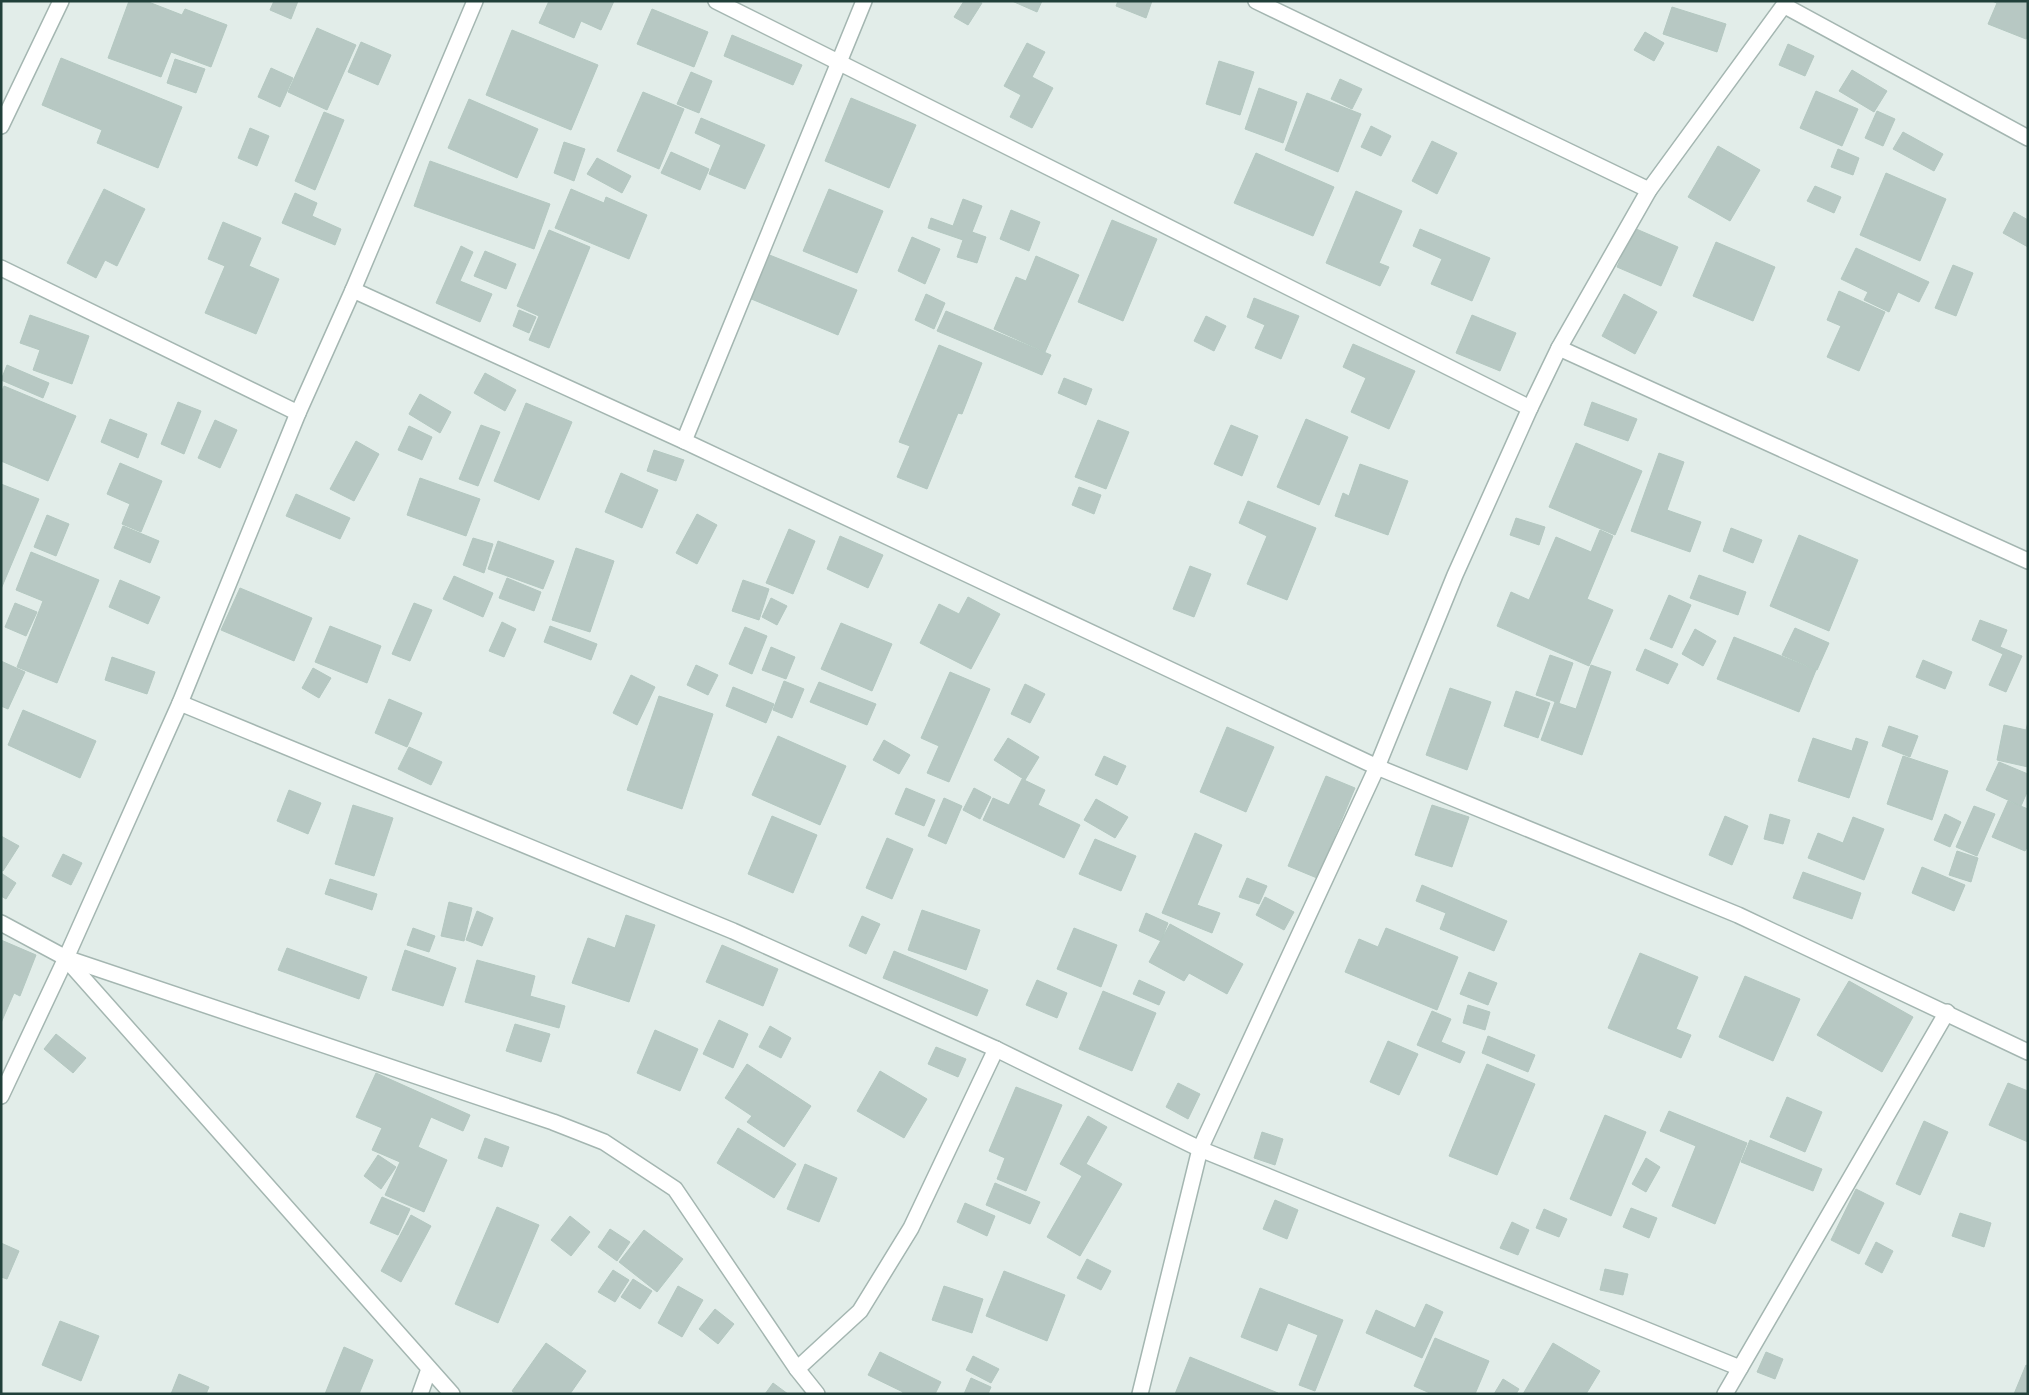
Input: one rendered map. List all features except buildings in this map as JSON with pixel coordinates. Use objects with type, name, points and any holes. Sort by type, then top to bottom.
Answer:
[{"type":"street","points":[[1,126],[61,1]]},
{"type":"street","points":[[1,1096],[66,958],[180,704],[298,412],[353,290],[475,1]]},
{"type":"street","points":[[716,1],[1530,408]]},
{"type":"street","points":[[684,440],[864,1]]},
{"type":"street","points":[[1256,1],[1649,190]]},
{"type":"street","points":[[1140,1394],[1200,1148],[1377,767],[1455,575],[1530,408],[1560,348],[1649,190],[1786,4],[2028,138]]},
{"type":"street","points":[[1,268],[298,412]]},
{"type":"street","points":[[353,290],[684,440],[1377,767],[1738,915],[1947,1012],[2028,1052]]},
{"type":"street","points":[[1560,348],[2028,561]]},
{"type":"street","points":[[180,704],[733,931],[996,1049],[1200,1148],[1740,1368]]},
{"type":"street","points":[[1,923],[66,958],[544,1119],[604,1142],[675,1189],[797,1369],[817,1394]]},
{"type":"street","points":[[66,958],[452,1394]]},
{"type":"street","points":[[1725,1394],[1947,1012]]},
{"type":"street","points":[[797,1369],[860,1311],[911,1228],[996,1049]]},
{"type":"street","points":[[420,1394],[429,1369]]}]
